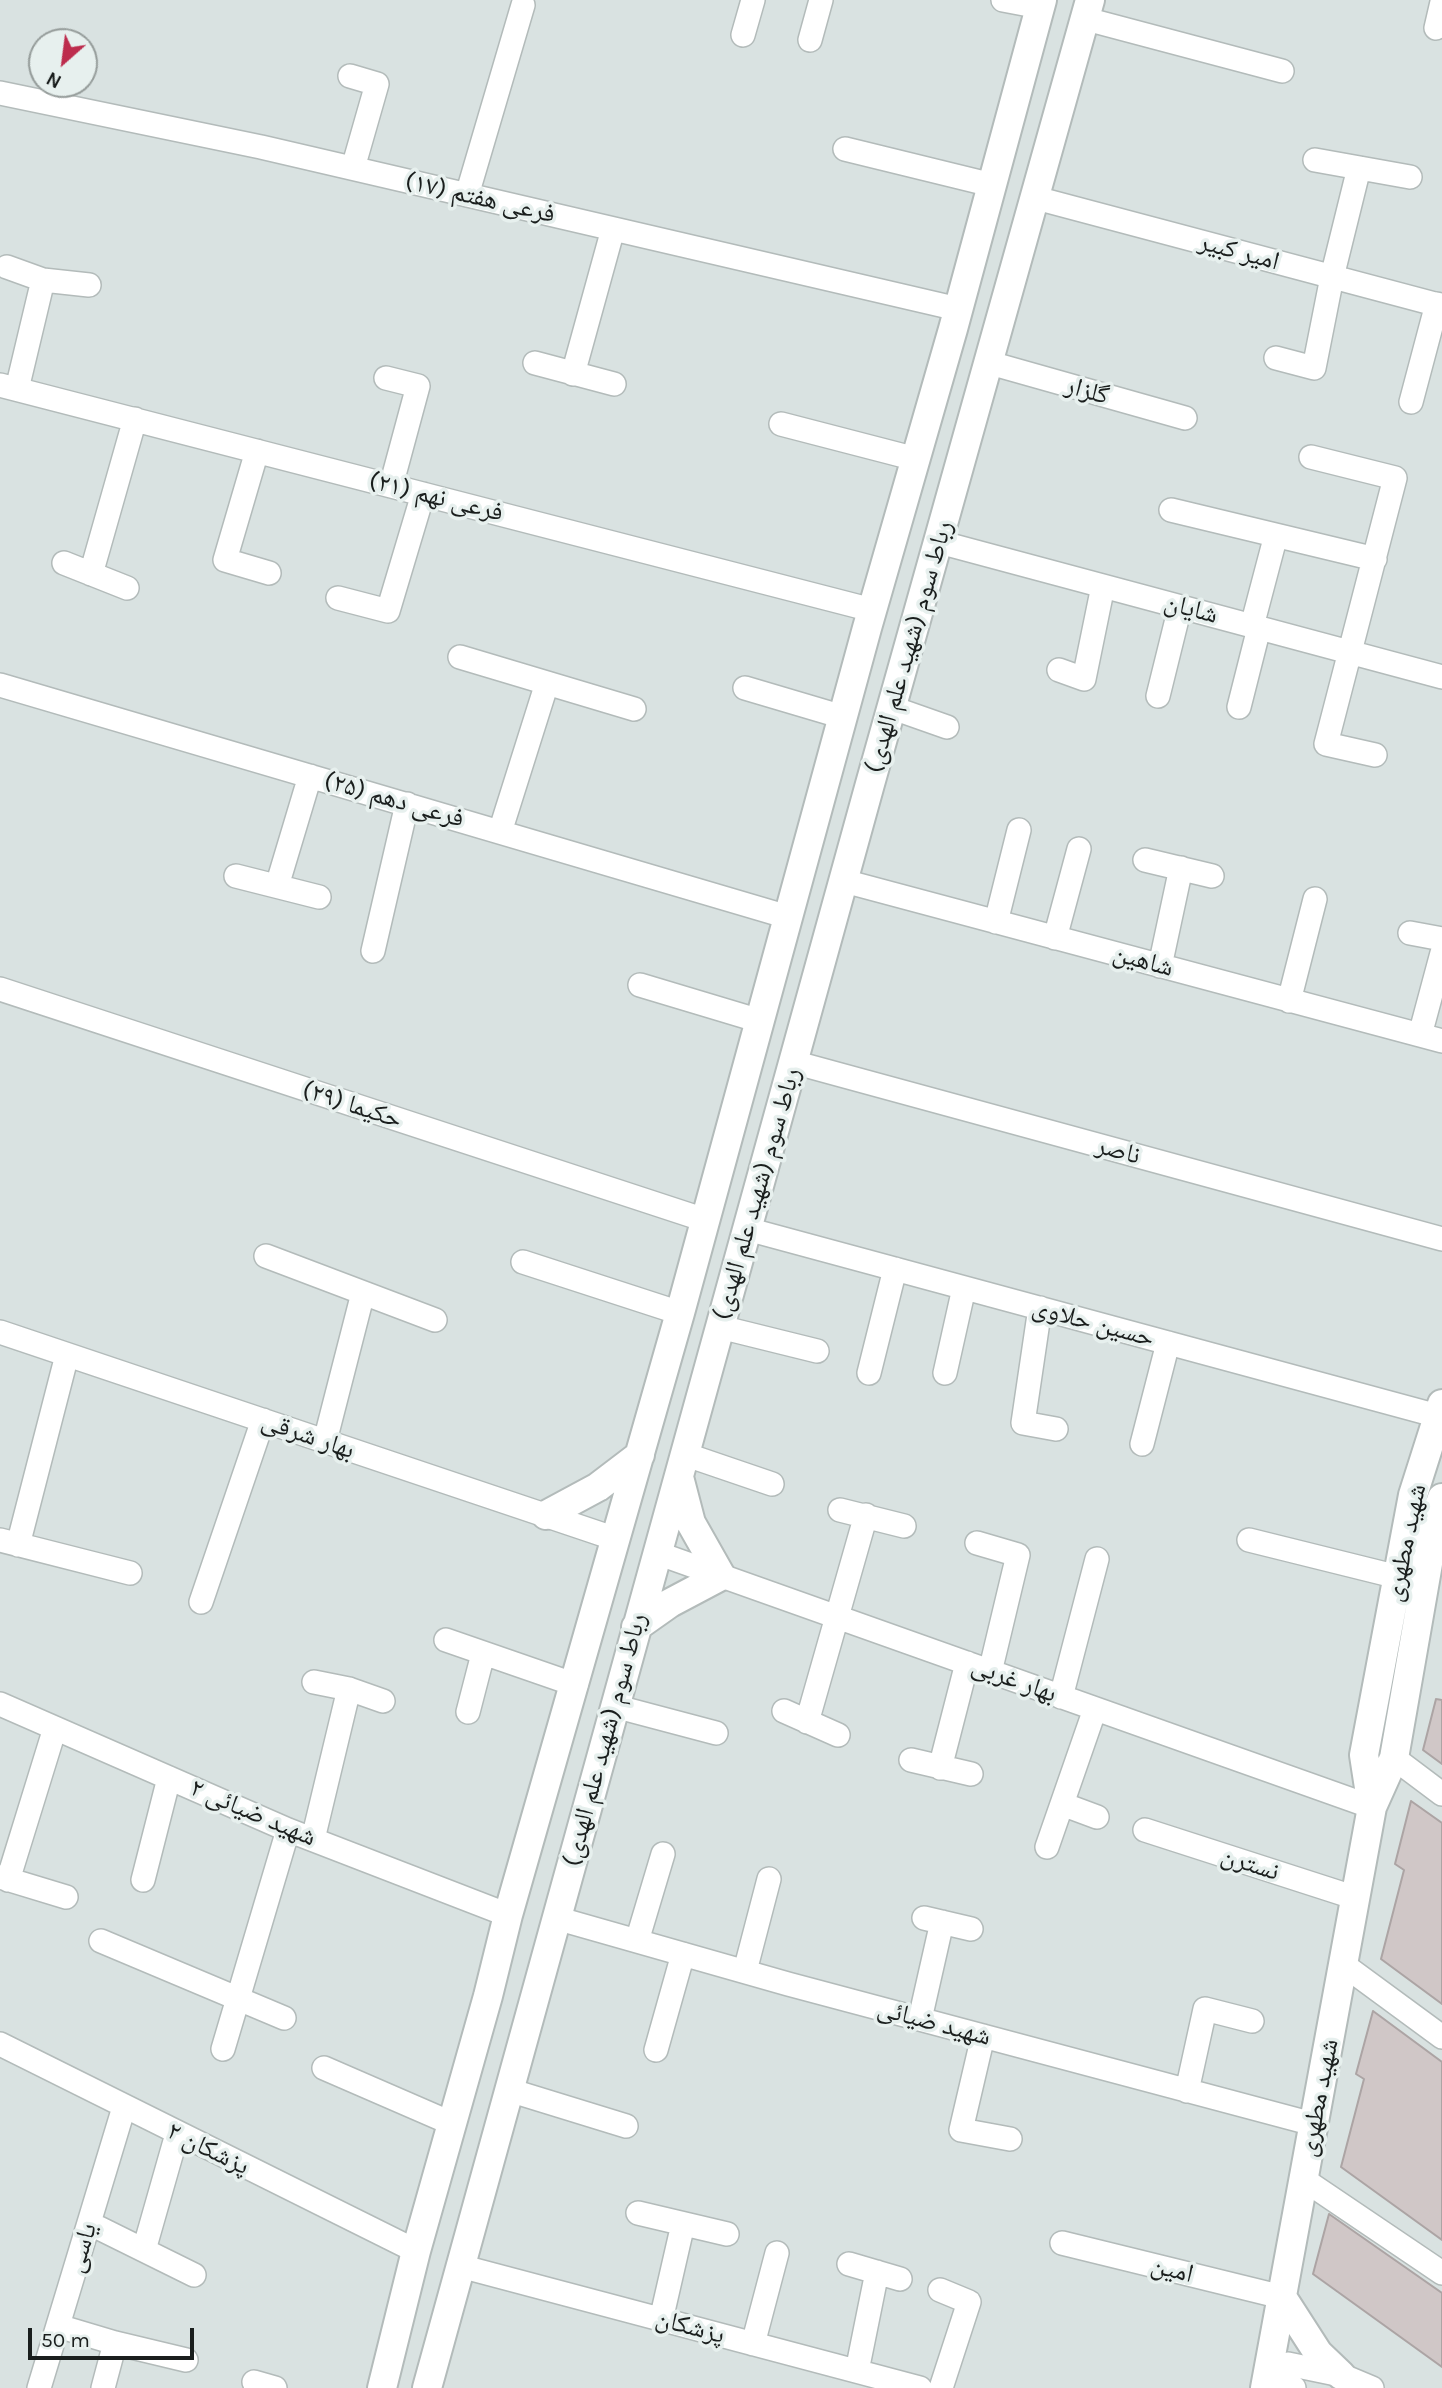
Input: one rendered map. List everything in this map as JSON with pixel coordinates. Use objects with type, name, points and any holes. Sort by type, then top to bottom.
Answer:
[{"type":"main road","name":"رباط سوم (شهید علم الهدی)","points":[[382,2388],[416,2251],[680,1313],[828,768],[1041,4]]},
{"type":"main road","name":"رباط سوم (شهید علم الهدی)","points":[[427,2388],[870,784],[1088,9]]},
{"type":"main road","points":[[857,666],[867,680],[883,685],[900,680]]},
{"type":"main road","points":[[828,768],[845,760],[863,766],[870,784]]},
{"type":"main road","name":"شهید مطهری","points":[[1372,1807],[1364,1755],[1413,1495],[1440,1410]]},
{"type":"main road","points":[[546,1515],[598,1487],[640,1455]]},
{"type":"main road","points":[[636,1627],[670,1603],[721,1576],[691,1523],[681,1465]]},
{"type":"main road","name":"شهید مطهری","points":[[1266,2379],[1345,1965],[1372,1807],[1394,1758],[1437,1551],[1442,1498]]},
{"type":"main road","points":[[617,1539],[657,1553]]},
{"type":"main road","points":[[488,1996],[488,2046],[494,2062],[512,2078]]},
{"type":"main road","points":[[453,2124],[469,2115],[484,2118],[461,2210],[472,2223]]},
{"type":"main road","points":[[1282,2297],[1318,2353],[1341,2375]]},
{"type":"street","points":[[743,35],[753,0]]},
{"type":"street","points":[[810,40],[821,0]]},
{"type":"street","points":[[1003,0],[1041,4]]},
{"type":"street","points":[[1436,28],[1442,2]]},
{"type":"street","points":[[467,195],[523,5]]},
{"type":"street","points":[[1088,9],[1282,71]]},
{"type":"street","points":[[350,76],[377,84],[353,168]]},
{"type":"street","name":"فرعی هفتم (۱۷)","points":[[0,93],[353,168],[958,309]]},
{"type":"street","points":[[845,149],[992,185]]},
{"type":"street","points":[[1315,160],[1410,177]]},
{"type":"street","points":[[1276,358],[1314,368],[1332,277],[1359,168]]},
{"type":"street","name":"امیر کبیر","points":[[1036,198],[1440,305]]},
{"type":"street","points":[[573,374],[613,229]]},
{"type":"street","points":[[7,267],[43,280],[89,285]]},
{"type":"street","points":[[9,387],[43,280]]},
{"type":"street","points":[[1411,402],[1440,305]]},
{"type":"street","points":[[535,363],[614,384]]},
{"type":"street","name":"گلزار","points":[[990,363],[1185,418]]},
{"type":"street","points":[[386,378],[418,386],[391,486]]},
{"type":"street","name":"فرعی نهم (۲۱)","points":[[9,387],[872,610]]},
{"type":"street","points":[[91,574],[135,419]]},
{"type":"street","points":[[781,424],[916,459]]},
{"type":"street","points":[[257,451],[225,560],[269,573]]},
{"type":"street","points":[[1311,457],[1395,478],[1326,744],[1376,755]]},
{"type":"street","points":[[338,598],[388,611],[423,494]]},
{"type":"street","points":[[1171,510],[1375,559]]},
{"type":"street","points":[[1240,707],[1276,535]]},
{"type":"street","name":"شایان","points":[[939,542],[1442,677]]},
{"type":"street","points":[[64,563],[127,589]]},
{"type":"street","points":[[1059,670],[1084,679],[1104,586]]},
{"type":"street","points":[[1158,696],[1180,607]]},
{"type":"street","points":[[460,657],[634,709]]},
{"type":"street","points":[[500,832],[547,683]]},
{"type":"street","name":"فرعی دهم (۲۵)","points":[[0,685],[788,917]]},
{"type":"street","points":[[745,688],[843,717]]},
{"type":"street","points":[[892,708],[947,727]]},
{"type":"street","points":[[277,886],[310,776]]},
{"type":"street","points":[[373,951],[407,804]]},
{"type":"street","points":[[996,922],[1019,830]]},
{"type":"street","points":[[1055,937],[1079,849]]},
{"type":"street","points":[[1145,860],[1212,876]]},
{"type":"street","points":[[1160,966],[1181,868]]},
{"type":"street","points":[[236,876],[319,897]]},
{"type":"street","name":"شاهین","points":[[844,881],[1431,1038]]},
{"type":"street","points":[[1289,1001],[1315,899]]},
{"type":"street","points":[[1410,933],[1442,939]]},
{"type":"street","points":[[1431,1038],[1442,953]]},
{"type":"street","points":[[640,985],[760,1021]]},
{"type":"street","name":"حکیما (۲۹)","points":[[0,989],[705,1220]]},
{"type":"street","name":"ناصر","points":[[793,1062],[1442,1239]]},
{"type":"street","name":"حسین حلاوی","points":[[747,1229],[1168,1343],[1440,1410]]},
{"type":"street","points":[[266,1256],[435,1320]]},
{"type":"street","points":[[523,1262],[680,1313]]},
{"type":"street","points":[[869,1373],[895,1269]]},
{"type":"street","points":[[945,1373],[964,1288]]},
{"type":"street","points":[[325,1441],[363,1293]]},
{"type":"street","points":[[1040,1308],[1023,1423],[1056,1429]]},
{"type":"street","points":[[720,1327],[817,1351]]},
{"type":"street","name":"بهار شرقی","points":[[0,1332],[617,1539]]},
{"type":"street","points":[[1142,1444],[1168,1343]]},
{"type":"street","points":[[67,1355],[9,1542],[130,1573]]},
{"type":"street","points":[[201,1602],[263,1420]]},
{"type":"street","points":[[681,1465],[772,1484]]},
{"type":"street","points":[[840,1510],[904,1526]]},
{"type":"street","points":[[807,1722],[866,1515]]},
{"type":"street","points":[[1249,1540],[1398,1577]]},
{"type":"street","points":[[977,1542],[1018,1555],[990,1672]]},
{"type":"street","name":"بهار غربی","points":[[657,1553],[1372,1807]]},
{"type":"street","points":[[1062,1697],[1097,1559]]},
{"type":"street","points":[[446,1640],[576,1685]]},
{"type":"street","points":[[468,1712],[483,1654]]},
{"type":"street","points":[[940,1768],[967,1663]]},
{"type":"street","points":[[314,1682],[349,1689],[383,1701]]},
{"type":"street","points":[[313,1839],[349,1689]]},
{"type":"street","name":"شهید ضیائی ۲","points":[[0,1704],[288,1829],[509,1915]]},
{"type":"street","points":[[614,1706],[716,1734]]},
{"type":"street","points":[[1047,1847],[1096,1709]]},
{"type":"street","points":[[784,1711],[838,1735]]},
{"type":"street","points":[[55,1728],[4,1878],[66,1897]]},
{"type":"street","points":[[1394,1758],[1442,1794]]},
{"type":"street","points":[[911,1760],[971,1774]]},
{"type":"street","points":[[143,1880],[169,1778]]},
{"type":"street","points":[[1062,1804],[1097,1817]]},
{"type":"street","points":[[223,2049],[288,1829]]},
{"type":"street","name":"نسترن","points":[[1145,1830],[1356,1898]]},
{"type":"street","points":[[637,1941],[663,1854]]},
{"type":"street","points":[[745,1972],[769,1879]]},
{"type":"street","name":"شهید ضیائی","points":[[556,1918],[745,1972],[1313,2124]]},
{"type":"street","points":[[920,2019],[933,1920],[971,1928]]},
{"type":"street","points":[[101,1941],[284,2018]]},
{"type":"street","points":[[656,2050],[683,1954]]},
{"type":"street","points":[[1345,1965],[1442,2037]]},
{"type":"street","points":[[1187,2091],[1205,2009],[1252,2021]]},
{"type":"street","points":[[983,2036],[961,2130],[1010,2139]]},
{"type":"street","name":"پزشکان ۲","points":[[0,2044],[416,2251]]},
{"type":"street","points":[[324,2068],[453,2124]]},
{"type":"street","points":[[512,2078],[626,2126]]},
{"type":"street","name":"یاسی","points":[[39,2388],[124,2107]]},
{"type":"street","points":[[144,2250],[177,2134]]},
{"type":"street","points":[[1303,2179],[1442,2273]]},
{"type":"street","points":[[638,2213],[727,2234]]},
{"type":"street","points":[[661,2320],[683,2224]]},
{"type":"street","points":[[99,2228],[194,2275]]},
{"type":"street","name":"امین","points":[[1062,2243],[1282,2297]]},
{"type":"street","points":[[753,2344],[777,2253]]},
{"type":"street","points":[[849,2264],[900,2279]]},
{"type":"street","name":"پزشکان","points":[[460,2266],[920,2388]]},
{"type":"street","points":[[857,2371],[877,2272]]},
{"type":"street","points":[[940,2290],[969,2302],[942,2388]]},
{"type":"street","points":[[58,2326],[186,2360]]},
{"type":"street","points":[[103,2388],[115,2343]]},
{"type":"street","points":[[1266,2379],[1288,2364],[1341,2375],[1371,2388]]},
{"type":"street","points":[[1266,2379],[1294,2388]]},
{"type":"building","points":[[1436,1699],[1442,1700],[1442,1764],[1423,1750]]},
{"type":"building","points":[[1411,1801],[1442,1823],[1442,2004],[1381,1959],[1404,1870],[1395,1864]]},
{"type":"building","points":[[1373,2011],[1442,2062],[1442,2240],[1341,2167],[1364,2079],[1356,2074]]},
{"type":"building","points":[[1329,2214],[1442,2293],[1442,2367],[1313,2274]]}]
